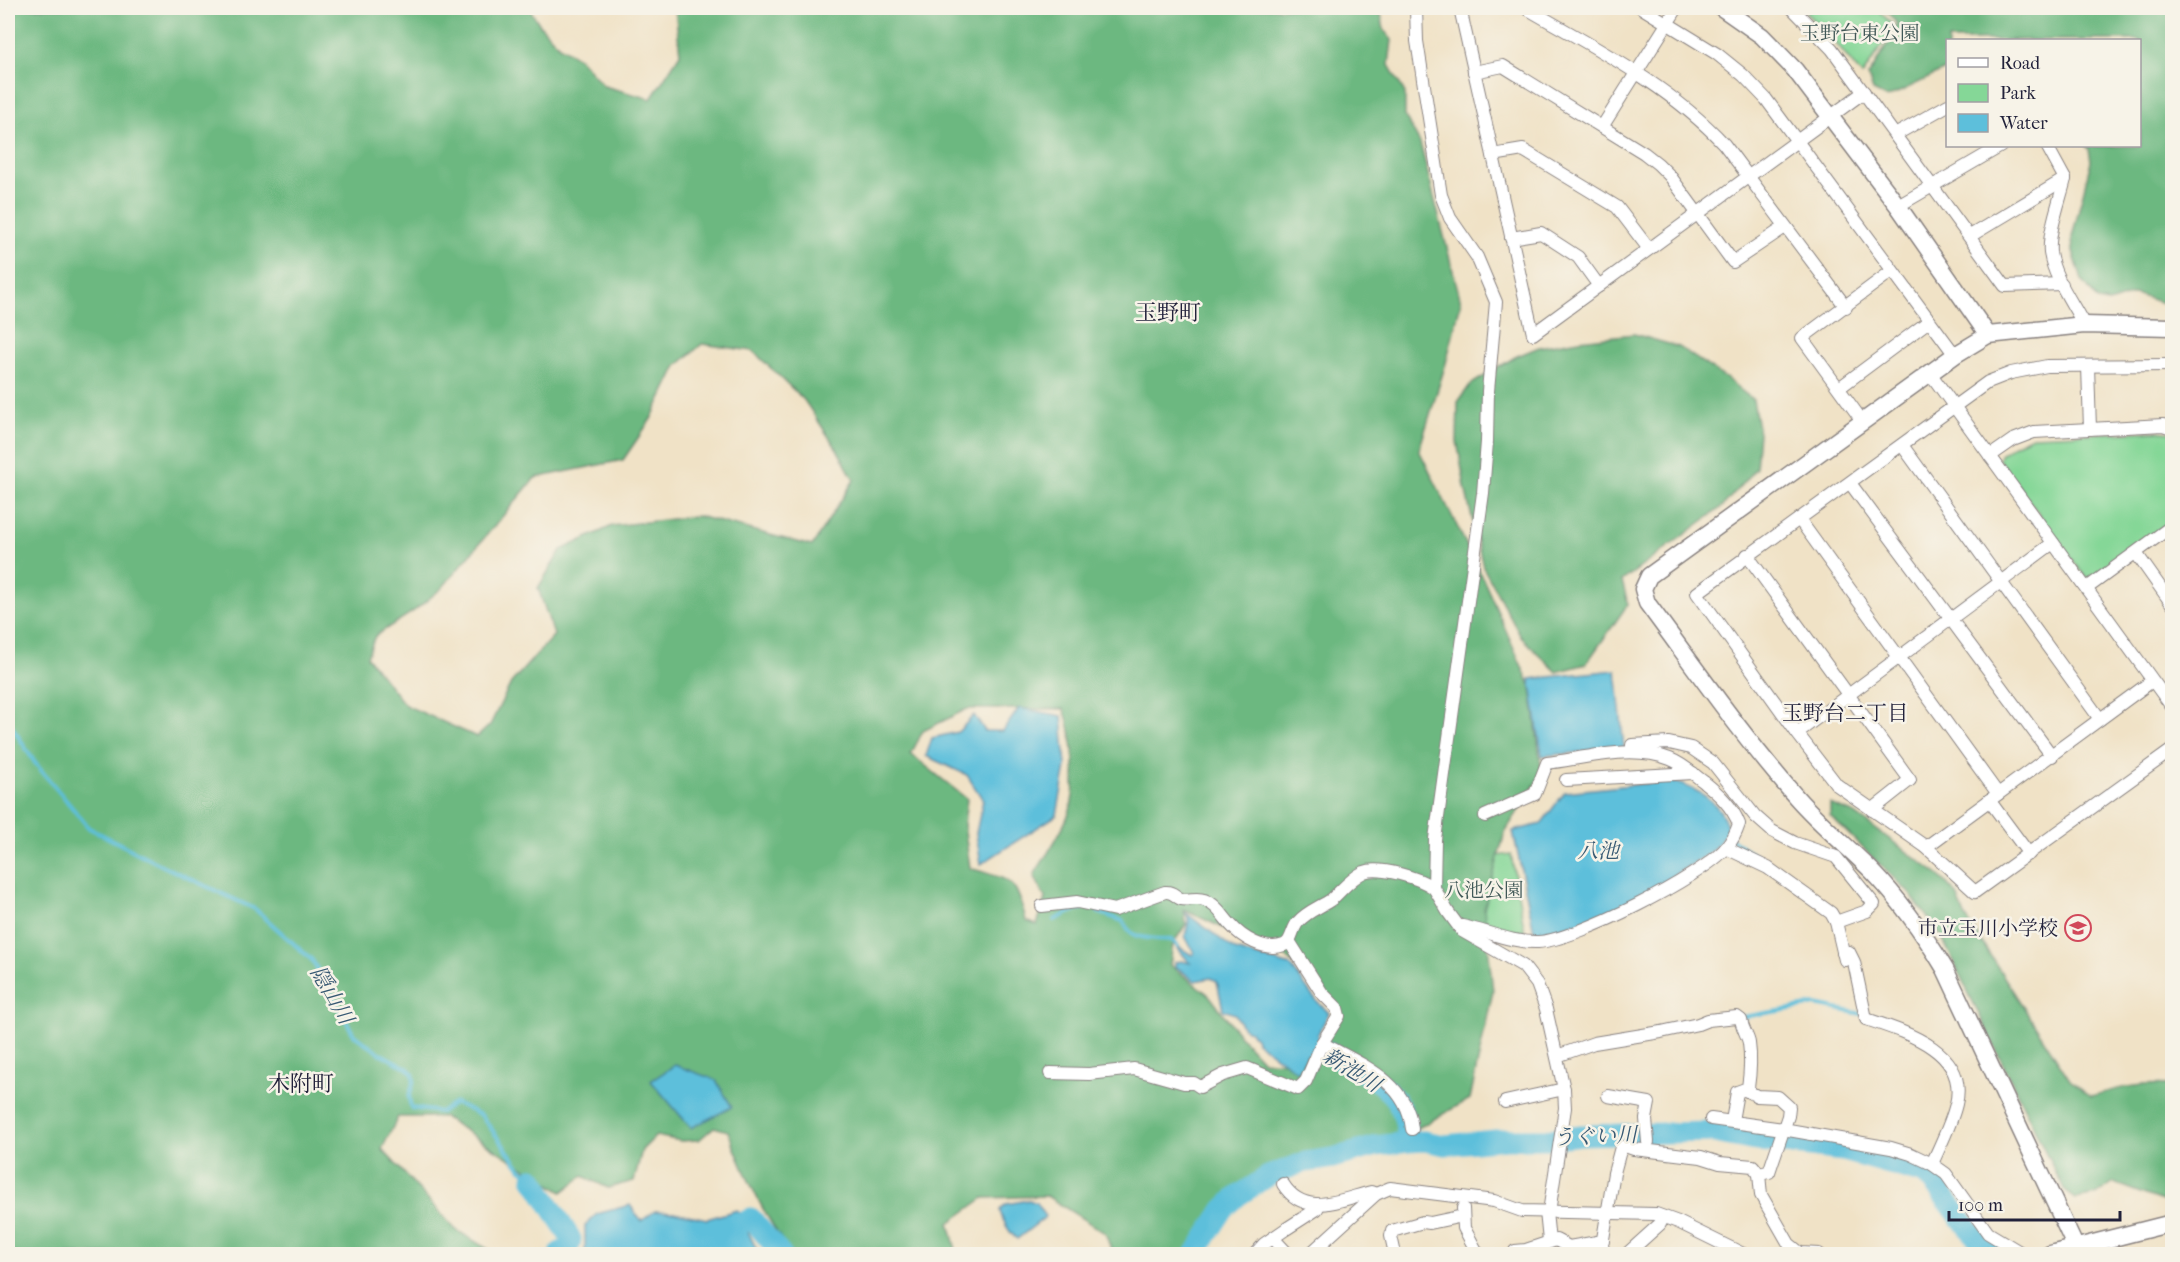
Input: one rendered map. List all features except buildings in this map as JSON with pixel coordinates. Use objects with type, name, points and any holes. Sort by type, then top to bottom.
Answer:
[{"type":"street","points":[[1416,8],[1417,41],[1440,195],[1449,218],[1477,258],[1496,302],[1488,391],[1483,493],[1435,839],[1434,888]]},
{"type":"street","points":[[1460,8],[1533,334],[1864,92]]},
{"type":"street","points":[[1526,8],[1636,72],[1703,121],[1724,144],[1846,307]]},
{"type":"street","points":[[1642,8],[1717,54],[1743,75],[1766,99],[1955,355]]},
{"type":"street","points":[[1602,127],[1677,8]]},
{"type":"street","points":[[1722,8],[1762,36],[1780,53],[1832,116],[1988,335]]},
{"type":"street","points":[[1793,8],[1832,49],[2005,286],[2062,284]]},
{"type":"street","points":[[1474,72],[1503,66],[1658,164],[1733,262],[1785,227]]},
{"type":"street","points":[[1895,135],[1946,106]]},
{"type":"street","points":[[1898,206],[1999,147]]},
{"type":"street","points":[[2048,147],[2065,179],[2050,250],[2053,266],[2084,325]]},
{"type":"street","points":[[1493,155],[1523,150],[1617,207],[1649,249]]},
{"type":"street","points":[[1970,236],[2065,179]]},
{"type":"street","points":[[1511,238],[1541,232],[1578,257],[1599,286]]},
{"type":"street","points":[[1863,422],[1802,338],[1892,272]]},
{"type":"street","points":[[1839,388],[1929,321]]},
{"type":"street","points":[[1836,922],[1867,910],[1874,904],[1841,851],[1761,757],[1647,603],[1643,589],[1649,576],[1955,355],[1988,335],[2084,325],[2172,327]]},
{"type":"street","points":[[2172,365],[2047,366],[2011,373],[1988,382],[1697,593],[1837,785],[1926,847],[1976,892],[2172,750]]},
{"type":"street","points":[[2088,366],[2090,429]]},
{"type":"street","points":[[1930,374],[2172,707]]},
{"type":"street","points":[[1990,456],[2013,440],[2034,432],[2163,425],[2172,428]]},
{"type":"street","points":[[1902,445],[2100,719]]},
{"type":"street","points":[[1850,483],[2052,756]]},
{"type":"street","points":[[1799,519],[1900,657],[1994,797],[2029,854]]},
{"type":"street","points":[[2087,588],[2172,526]]},
{"type":"street","points":[[1797,733],[2053,543]]},
{"type":"street","points":[[2136,553],[2172,604]]},
{"type":"street","points":[[1748,555],[1910,780],[1872,810]]},
{"type":"street","points":[[1926,847],[2152,681]]},
{"type":"street","points":[[1632,752],[1632,745],[1641,744],[1669,743],[1691,748],[1713,763],[1755,816],[1772,831],[1795,843],[1841,851],[1897,899],[1922,931],[1945,969],[2076,1248]]},
{"type":"street","points":[[1458,925],[1512,940],[1539,942],[1559,938],[1616,916],[1699,870],[1726,848],[1736,834],[1739,824],[1734,811],[1718,794],[1693,774],[1669,758],[1632,752],[1547,763],[1535,794],[1485,816]]},
{"type":"street","points":[[1566,780],[1693,774]]},
{"type":"street","points":[[1726,848],[1768,868],[1831,913],[1836,922],[1845,958],[1849,952],[1854,962],[1866,1019],[1924,1041],[1948,1062],[1957,1077],[1957,1103],[1932,1164]]},
{"type":"street","points":[[1042,906],[1077,902],[1115,910],[1171,891],[1182,900],[1203,899],[1222,911],[1229,923],[1252,941],[1266,946],[1284,945],[1289,941],[1296,923],[1331,900],[1354,878],[1365,872],[1377,869],[1424,881],[1434,888],[1462,931],[1523,966],[1537,984],[1546,1009],[1564,1089],[1565,1108],[1547,1212],[1549,1241]]},
{"type":"street","points":[[1050,1073],[1089,1074],[1134,1069],[1184,1083],[1194,1083],[1200,1087],[1223,1075],[1247,1068],[1298,1089],[1306,1081],[1322,1043],[1339,1016],[1336,1008],[1322,993],[1289,941]]},
{"type":"street","points":[[1557,1056],[1594,1043],[1661,1032],[1708,1020],[1737,1017],[1741,1020],[1743,1032],[1749,1040],[1747,1091],[1757,1096],[1778,1096],[1789,1107],[1777,1153],[1769,1172],[1759,1174]]},
{"type":"street","points":[[1322,1043],[1373,1071],[1394,1088],[1403,1100],[1411,1119],[1412,1130]]},
{"type":"street","points":[[1732,1121],[1737,1092],[1748,1088]]},
{"type":"street","points":[[1505,1102],[1564,1089]]},
{"type":"street","points":[[1608,1096],[1649,1103],[1646,1119],[1648,1142]]},
{"type":"street","points":[[1711,1119],[1783,1129],[1891,1148],[1911,1154],[1946,1174],[1988,1233],[2024,1254]]},
{"type":"street","points":[[1604,1254],[1603,1241],[1614,1173],[1623,1146],[1701,1157],[1720,1163],[1748,1164],[1757,1170],[1761,1195],[1789,1244],[1800,1253],[1819,1254]]},
{"type":"street","points":[[1283,1184],[1289,1193],[1300,1202],[1319,1204],[1371,1192],[1376,1194]]},
{"type":"street","points":[[1310,1254],[1376,1194],[1390,1188],[1494,1202],[1522,1211],[1656,1214],[1742,1254]]},
{"type":"street","points":[[1463,1197],[1464,1228],[1478,1254]]},
{"type":"street","points":[[1255,1254],[1273,1238],[1317,1209],[1319,1204]]},
{"type":"street","points":[[1395,1254],[1392,1231],[1423,1222],[1430,1223],[1463,1216]]},
{"type":"street","points":[[1629,1254],[1660,1224],[1664,1217]]},
{"type":"street","points":[[2050,1254],[2172,1222]]},
{"type":"street","points":[[1273,1238],[1288,1254]]},
{"type":"street","points":[[1515,1251],[1526,1250],[1556,1240],[1569,1247],[1603,1241]]},
{"type":"green space","points":[[8,8],[529,8],[540,25],[559,46],[579,58],[604,86],[651,99],[680,54],[675,8],[1380,8],[1384,30],[1392,40],[1389,65],[1405,93],[1405,116],[1420,143],[1461,302],[1446,363],[1419,450],[1481,574],[1531,687],[1542,773],[1505,832],[1484,909],[1493,991],[1470,1099],[1400,1138],[1313,1155],[1249,1180],[1199,1234],[1187,1254],[1113,1254],[1105,1233],[1047,1196],[984,1198],[949,1223],[957,1254],[792,1254],[756,1195],[728,1131],[714,1127],[699,1140],[681,1141],[656,1136],[642,1150],[634,1181],[608,1188],[583,1176],[562,1192],[444,1117],[398,1117],[382,1149],[456,1230],[496,1254],[8,1254]],"holes":[[[702,344],[753,351],[804,400],[837,449],[854,480],[812,546],[698,516],[612,526],[561,550],[538,588],[554,635],[511,683],[490,725],[477,737],[405,705],[367,657],[375,636],[414,611],[442,588],[535,478],[623,460],[651,419],[677,366]],[[967,709],[1064,709],[1074,760],[1074,787],[1070,810],[1063,826],[1034,875],[1045,898],[1037,925],[1026,921],[1019,896],[1010,882],[970,868],[964,824],[967,799],[911,754],[923,731]],[[1184,910],[1282,955],[1318,980],[1337,1014],[1323,1042],[1299,1062],[1263,1061],[1240,1036],[1209,995],[1170,965],[1173,944],[1186,924]]]},
{"type":"green space","name":"玉野台東公園","points":[[1810,8],[1876,8],[1895,27],[1862,76],[1834,41],[1806,13]]},
{"type":"green space","points":[[1884,8],[2172,8],[2172,306],[2135,294],[2109,303],[2098,301],[2082,280],[2073,252],[2072,237],[2091,161],[2087,147],[2141,147],[2141,39],[1946,39],[1946,69],[1887,98],[1873,91],[1868,76],[1893,36],[1897,24]]},
{"type":"green space","points":[[1634,334],[1679,347],[1727,379],[1753,400],[1759,433],[1756,468],[1722,507],[1622,581],[1628,604],[1586,664],[1557,672],[1521,637],[1483,567],[1457,441],[1458,402],[1470,385],[1515,357],[1539,347]]},
{"type":"green space","points":[[2157,431],[2172,433],[2172,520],[2091,579],[2086,578],[1999,460],[2000,455],[2032,436]]},
{"type":"green space","points":[[1830,804],[1855,814],[1940,876],[1957,895],[1965,916],[2070,1080],[2091,1096],[2131,1086],[2172,1085],[2172,1208],[2167,1203],[2114,1183],[2096,1195],[2076,1199],[2064,1190],[1940,934],[1909,893],[1830,816]]},
{"type":"green space","name":"八池公園","points":[[1511,854],[1525,933],[1515,934],[1463,920],[1447,863]]},
{"type":"water","points":[[1616,670],[1624,748],[1542,756],[1530,679]]},
{"type":"water","points":[[1019,708],[1062,716],[1066,767],[1057,815],[981,864],[976,833],[983,800],[967,775],[926,756],[932,738],[958,732],[974,715],[985,731],[1003,731]]},
{"type":"water","name":"八池","points":[[1670,781],[1698,792],[1719,810],[1728,828],[1719,843],[1707,855],[1617,911],[1535,936],[1513,831],[1541,824],[1565,792]]},
{"type":"water","points":[[1186,913],[1235,950],[1291,966],[1313,997],[1329,1013],[1298,1072],[1257,1042],[1250,1031],[1243,1028],[1235,1014],[1223,1010],[1217,981],[1211,978],[1195,981],[1175,967],[1175,962],[1190,963],[1174,944],[1192,955],[1194,953],[1185,936],[1189,920]]},
{"type":"water","points":[[675,1065],[716,1080],[732,1107],[691,1128],[651,1081]]},
{"type":"water","points":[[1029,1200],[1037,1203],[1045,1215],[1017,1239],[1006,1226],[1000,1210],[1006,1204]]},
{"type":"water","points":[[630,1205],[641,1221],[655,1211],[674,1212],[707,1219],[737,1210],[759,1254],[585,1254],[585,1225],[597,1214]]},
{"type":"waterway","name":"隠山川","points":[[8,720],[35,763],[89,828],[255,909],[312,960],[354,1035],[413,1074],[414,1080],[409,1097],[411,1108],[441,1112],[455,1103],[481,1115],[521,1169],[533,1178]]},
{"type":"waterway","points":[[1721,832],[1754,855]]},
{"type":"waterway","points":[[1054,920],[1083,908]]},
{"type":"waterway","points":[[1098,912],[1123,921],[1127,928],[1137,936],[1172,940],[1178,946]]},
{"type":"waterway","points":[[1742,1017],[1815,1005],[1862,1014]]},
{"type":"waterway","name":"新池川","points":[[1300,1038],[1366,1074],[1389,1092],[1402,1111],[1408,1142]]},
{"type":"waterway","name":"うぐい川","points":[[1195,1254],[1224,1209],[1238,1196],[1268,1176],[1305,1162],[1333,1158],[1376,1146],[1408,1142],[1424,1141],[1445,1145],[1581,1135],[1709,1132],[1750,1140],[1843,1151],[1924,1174],[1973,1234],[1994,1254]]},
{"type":"waterway","points":[[1932,1181],[1938,1172],[1941,1156]]},
{"type":"waterway","name":"隠山川","points":[[533,1178],[571,1239],[569,1247],[560,1254]]},
{"type":"waterway","points":[[718,1234],[727,1232],[751,1218],[781,1254]]},
{"type":"place","name":"市立玉川小学校","points":[[2078,928]]},
{"type":"district","name":"玉野町","points":[[1168,313]]},
{"type":"district","name":"玉野台二丁目","points":[[1845,713]]},
{"type":"district","name":"木附町","points":[[301,1084]]}]
